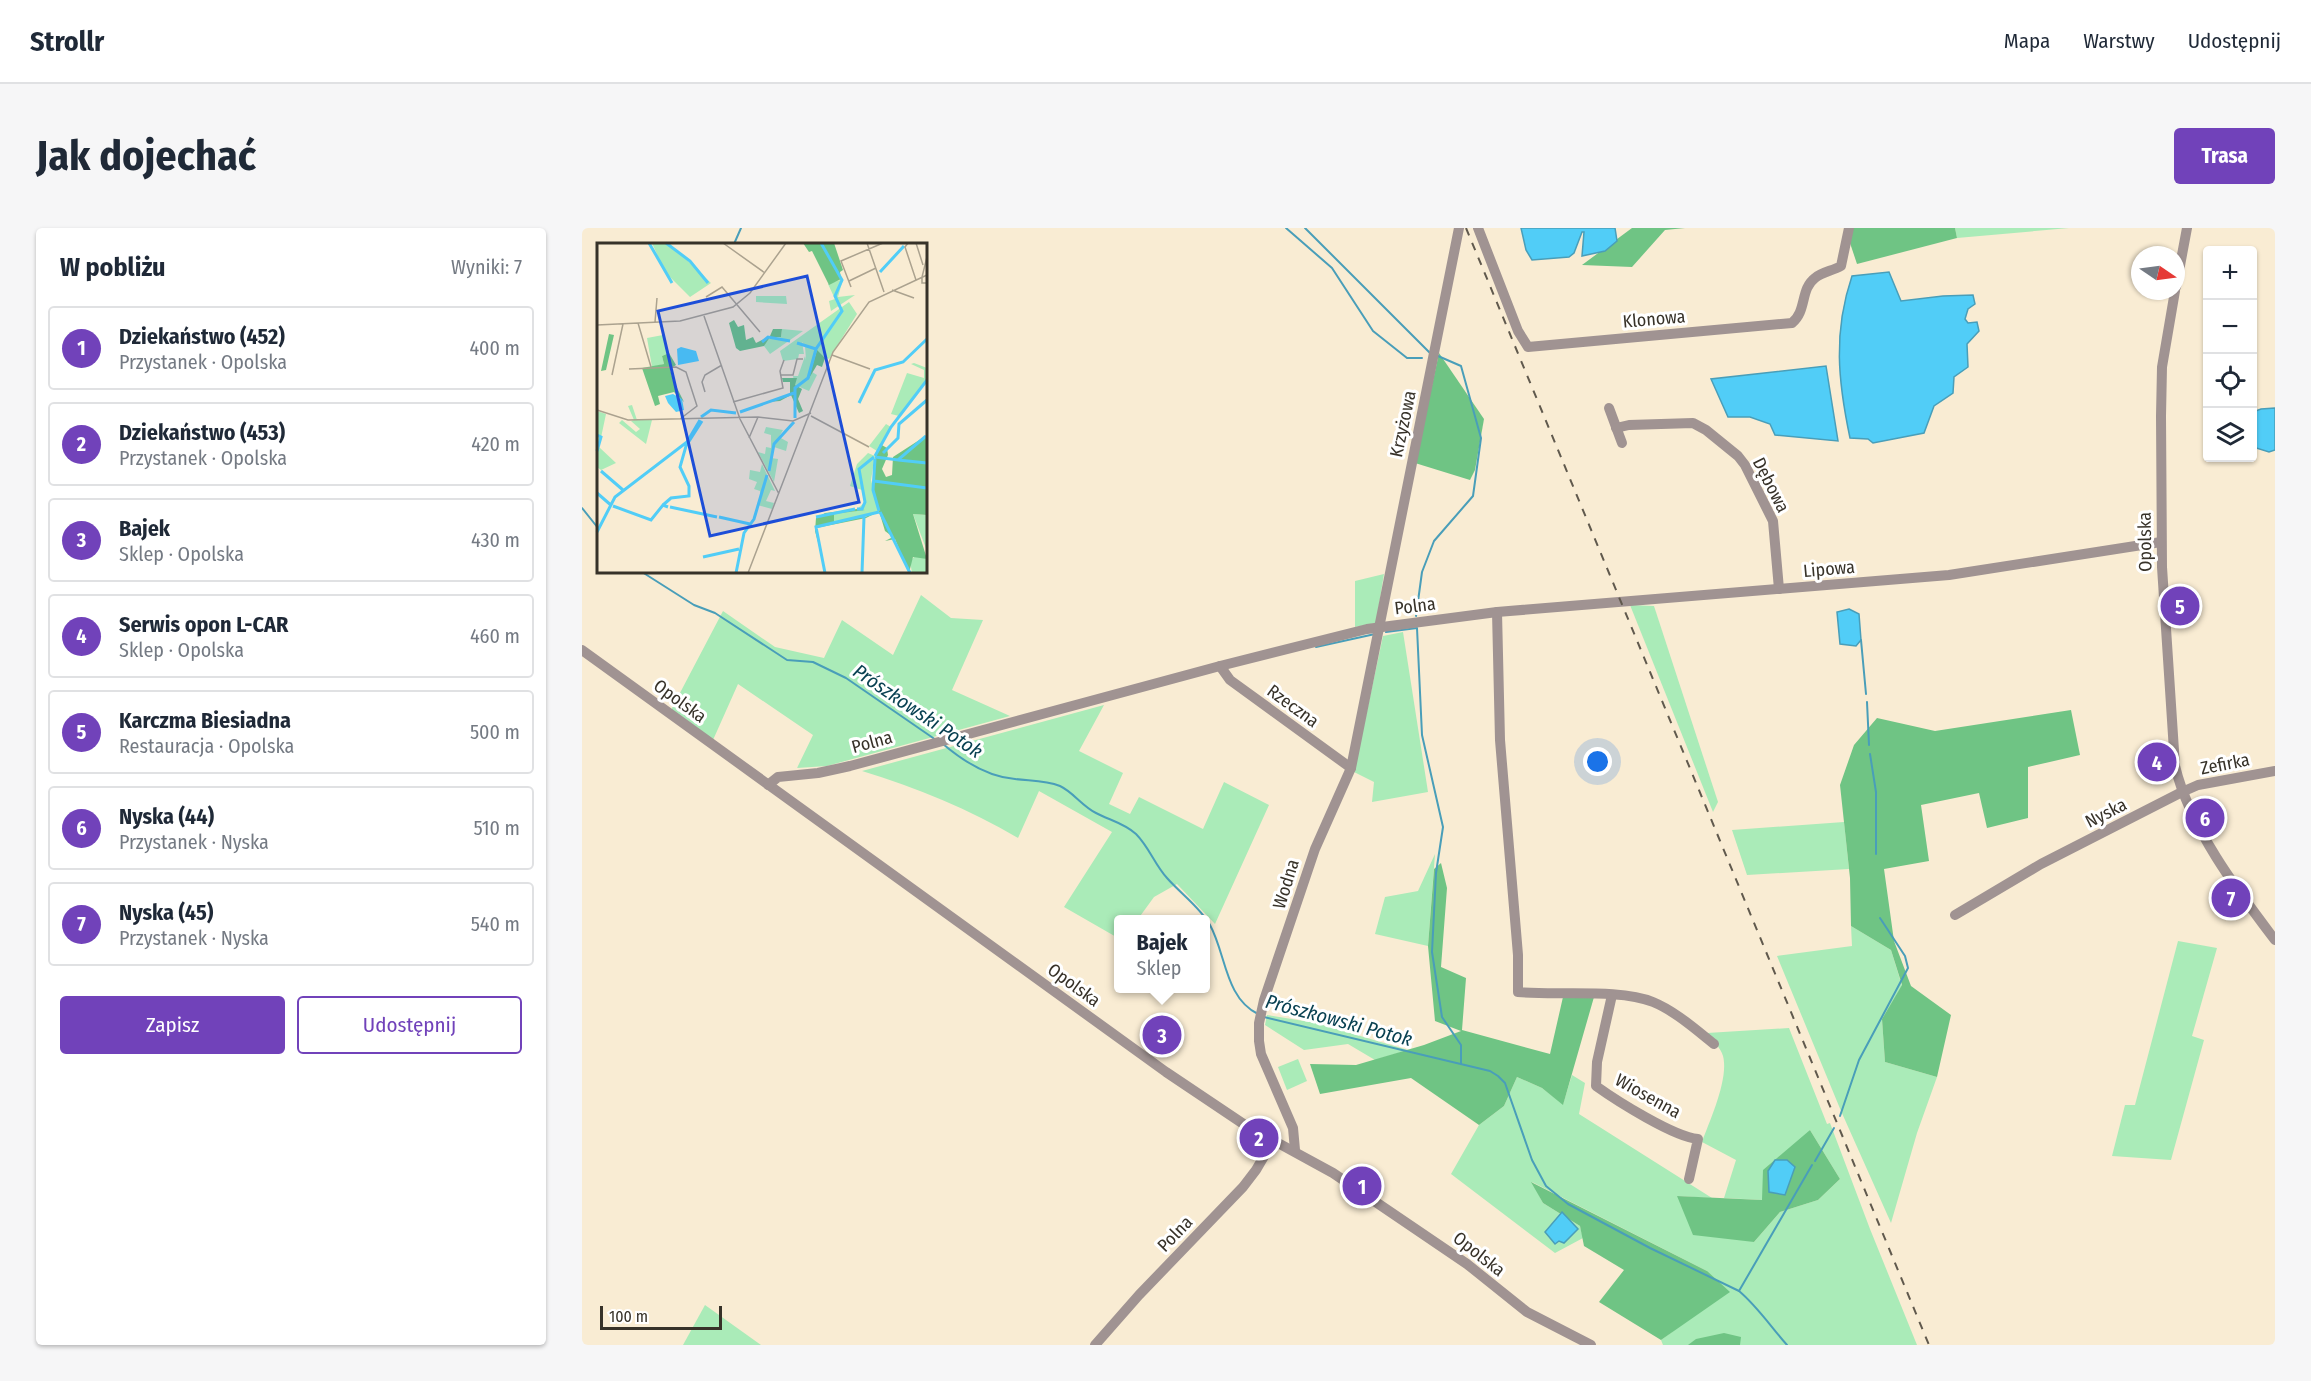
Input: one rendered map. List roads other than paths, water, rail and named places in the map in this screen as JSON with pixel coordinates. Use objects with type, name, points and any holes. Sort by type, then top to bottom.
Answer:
[{"type":"street","name":"Krzyżowa","points":[[1381,627],[1459,228]]},
{"type":"street","name":"Klonowa","points":[[1478,228],[1518,331],[1528,346],[1792,323],[1801,311],[1807,287],[1812,280],[1841,266],[1849,228]]},
{"type":"street","name":"Opolska","points":[[2184,246],[2187,228]]},
{"type":"street","name":"Opolska","points":[[2174,300],[2162,367],[2161,542],[2175,766],[2182,792]]},
{"type":"street","points":[[1608,408],[1622,442]]},
{"type":"street","name":"Dębowa","points":[[1617,428],[1640,424],[1693,423],[1706,430],[1738,456],[1745,465],[1773,521],[1779,590]]},
{"type":"street","name":"Lipowa","points":[[1497,612],[1779,590],[1994,570],[2161,542]]},
{"type":"street","name":"Polna","points":[[768,785],[778,777],[819,773],[1338,635],[1497,612]]},
{"type":"street","points":[[1497,612],[1500,740],[1518,955],[1518,992],[1612,995],[1644,999],[1666,1008],[1714,1044]]},
{"type":"street","name":"Wodna","points":[[1295,1150],[1293,1128],[1262,1054],[1259,1023],[1315,849],[1352,768],[1381,627]]},
{"type":"street","name":"Opolska","points":[[582,650],[1140,1053],[1238,1120],[1333,1173],[1462,1260],[1527,1312],[1591,1345]]},
{"type":"street","name":"Rzeczna","points":[[1220,666],[1230,680],[1352,768]]},
{"type":"street","name":"Zefirka","points":[[2182,792],[2198,785],[2275,771]]},
{"type":"street","points":[[2182,792],[2234,885],[2275,940]]},
{"type":"street","name":"Nyska","points":[[1955,915],[2041,864],[2182,792]]},
{"type":"street","name":"Wiosenna","points":[[1612,995],[1597,1062],[1596,1086],[1659,1123],[1689,1138],[1698,1139],[1689,1179]]},
{"type":"street","name":"Polna","points":[[1095,1345],[1139,1295],[1243,1187],[1273,1141]]},
{"type":"water","points":[[1521,228],[1615,228],[1617,241],[1605,251],[1582,256],[1584,232],[1582,232],[1574,253],[1569,257],[1532,260],[1526,250]]},
{"type":"water","points":[[1889,272],[1901,301],[1973,295],[1975,304],[1968,309],[1965,319],[1968,323],[1977,322],[1979,331],[1967,344],[1968,367],[1954,377],[1953,393],[1934,406],[1924,433],[1873,443],[1868,439],[1850,438],[1840,376],[1840,337],[1842,317],[1852,276]]},
{"type":"water","points":[[1826,366],[1838,441],[1775,435],[1770,424],[1750,417],[1728,417],[1711,379]]},
{"type":"water","points":[[2275,408],[2275,450],[2269,452],[2257,448],[2257,410]]},
{"type":"water","points":[[1849,609],[1859,614],[1861,640],[1856,646],[1840,644],[1837,612]]},
{"type":"water","points":[[1775,1160],[1787,1160],[1795,1167],[1785,1195],[1769,1192],[1768,1171]]},
{"type":"water","points":[[1562,1212],[1578,1229],[1564,1243],[1559,1241],[1555,1244],[1545,1232]]},
{"type":"waterway","points":[[734,243],[741,228]]},
{"type":"waterway","points":[[1286,228],[1332,268],[1373,331],[1407,358],[1422,358]]},
{"type":"waterway","points":[[1305,228],[1430,353]]},
{"type":"waterway","points":[[1416,616],[1422,572],[1434,541],[1473,496],[1481,438],[1461,366],[1438,356]]},
{"type":"waterway","name":"Prószkowski Potok","points":[[582,508],[597,527]]},
{"type":"waterway","name":"Prószkowski Potok","points":[[644,573],[694,605],[715,613],[787,660],[813,662],[846,678],[936,740]]},
{"type":"waterway","points":[[1386,632],[1417,628],[1422,735],[1443,827],[1436,873],[1432,952],[1442,1017],[1461,1045],[1461,1064]]},
{"type":"waterway","points":[[1316,647],[1375,634]]},
{"type":"waterway","points":[[1861,640],[1866,694]]},
{"type":"waterway","points":[[1867,702],[1869,745]]},
{"type":"waterway","name":"Prószkowski Potok","points":[[943,744],[967,762],[986,772],[1005,778],[1060,786],[1091,810],[1131,830],[1145,845],[1172,884],[1204,915]]},
{"type":"waterway","points":[[1870,754],[1876,792],[1876,854]]},
{"type":"waterway","points":[[1840,1116],[1859,1060],[1908,968],[1905,956],[1880,918]]},
{"type":"waterway","name":"Prószkowski Potok","points":[[1210,925],[1233,986],[1247,1007],[1258,1014]]},
{"type":"waterway","name":"Prószkowski Potok","points":[[1264,1017],[1490,1071],[1498,1076],[1505,1083],[1532,1160],[1546,1186],[1568,1204],[1650,1248],[1739,1291],[1787,1345]]},
{"type":"waterway","points":[[1815,1161],[1834,1128]]},
{"type":"waterway","points":[[1739,1291],[1812,1165]]},
{"type":"railway","points":[[1466,228],[1929,1345]]},
{"type":"place","name":"Karczma Biesiadna","points":[[2180,606]]},
{"type":"place","name":"Serwis opon L-CAR","points":[[2157,762]]},
{"type":"place","name":"Nyska (44)","points":[[2205,818]]},
{"type":"place","name":"Nyska (45)","points":[[2231,898]]},
{"type":"place","name":"Bajek","points":[[1162,1035]]},
{"type":"place","name":"Dziekaństwo (453)","points":[[1259,1138]]},
{"type":"place","name":"Dziekaństwo (452)","points":[[1362,1186]]}]
